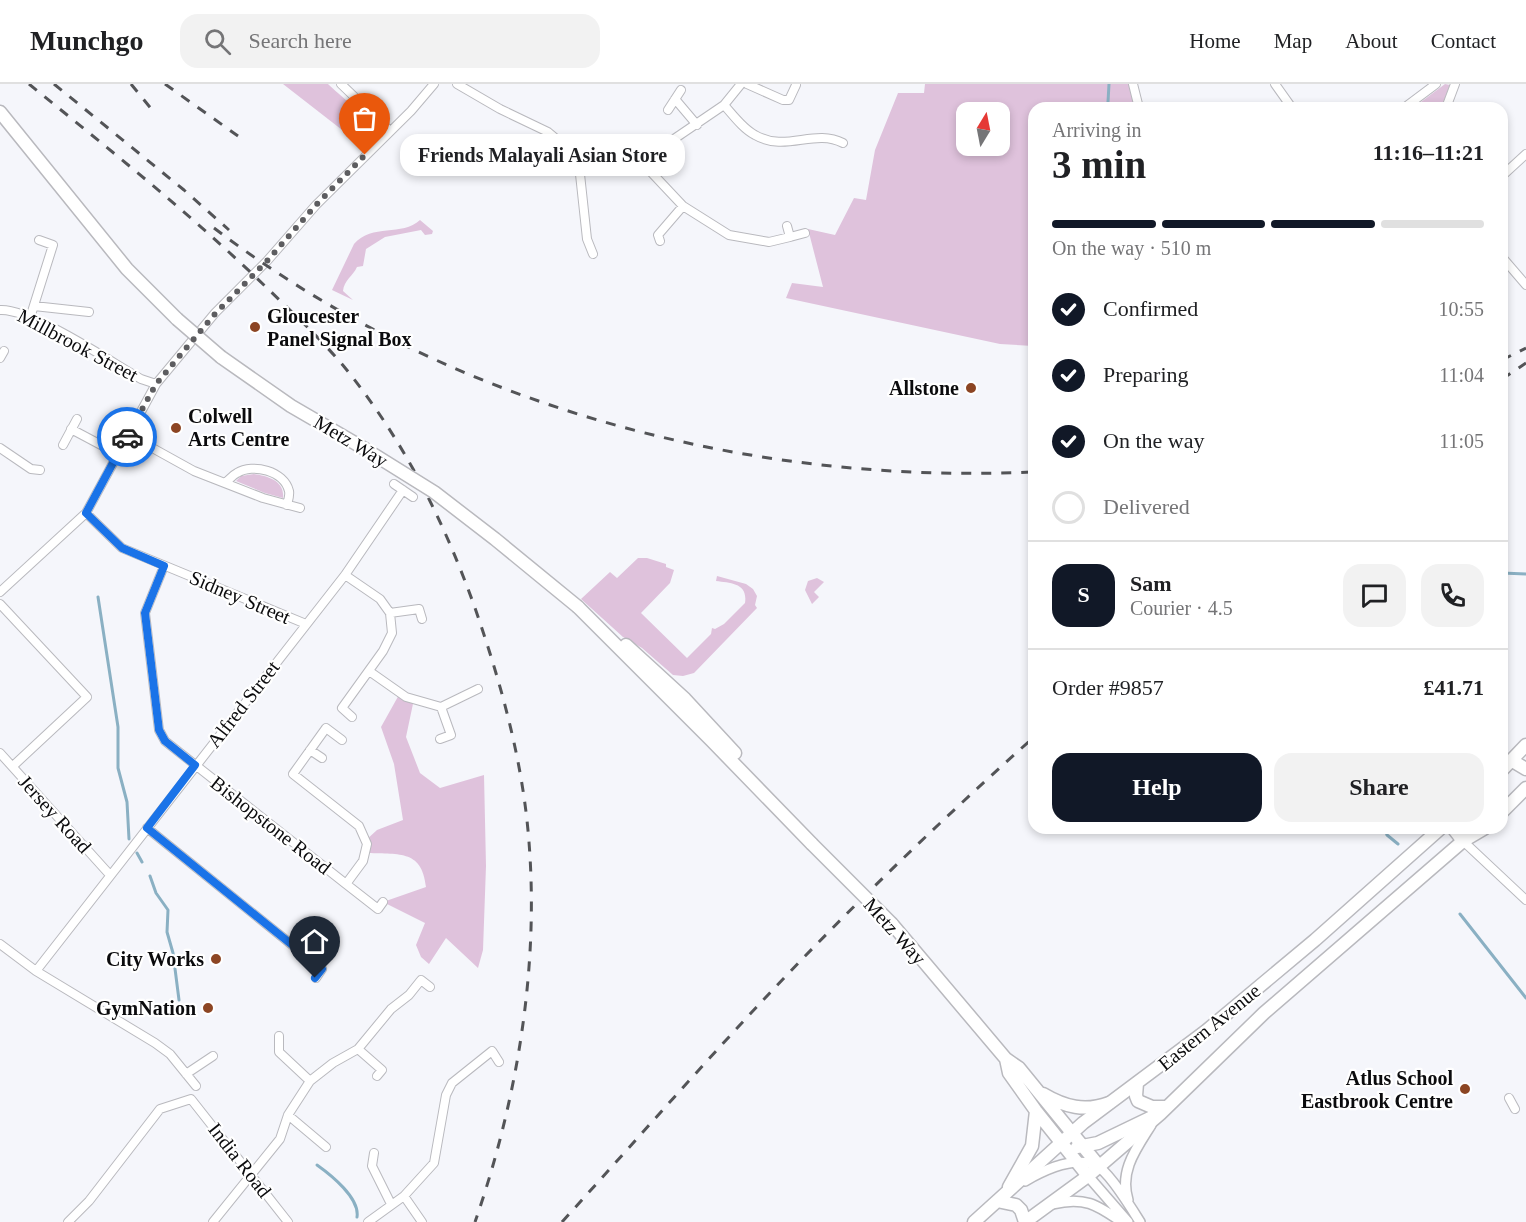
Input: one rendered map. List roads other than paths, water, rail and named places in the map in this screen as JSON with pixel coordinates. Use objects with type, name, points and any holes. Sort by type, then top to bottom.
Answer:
[{"type":"main road","name":"Metz Way","points":[[0,112],[127,269],[177,319],[222,357],[291,406],[434,492],[578,608],[892,924],[1006,1059],[1019,1068],[1099,1167]]},
{"type":"main road","name":"Metz Way","points":[[0,118],[14,130]]},
{"type":"main road","points":[[1508,763],[1526,745]]},
{"type":"main road","points":[[1511,760],[1526,769]]},
{"type":"main road","points":[[1508,806],[1526,788]]},
{"type":"main road","name":"Eastern Avenue","points":[[975,1222],[1072,1133],[1206,1031],[1269,979],[1434,834]]},
{"type":"main road","points":[[1458,834],[1463,841]]},
{"type":"main road","name":"Eastern Avenue","points":[[1025,1222],[1099,1167],[1164,1110],[1279,1000],[1463,841],[1475,834]]},
{"type":"main road","name":"Metz Way","points":[[1006,1059],[1009,1073],[1088,1176]]},
{"type":"main road","points":[[1137,1083],[1138,1101],[1164,1110]]},
{"type":"main road","points":[[1037,1090],[1053,1100],[1074,1108],[1093,1108],[1109,1103]]},
{"type":"main road","points":[[1062,1143],[1084,1147],[1122,1132],[1164,1110]]},
{"type":"main road","points":[[1025,1222],[1021,1210],[1016,1205],[1001,1198],[1032,1146],[1036,1111]]},
{"type":"street","points":[[341,84],[390,131]]},
{"type":"street","points":[[0,592],[86,513],[156,384],[246,280],[267,261],[329,192],[434,84]]},
{"type":"street","points":[[457,84],[548,132],[566,147],[579,165],[587,239],[593,254]]},
{"type":"street","points":[[579,165],[608,155],[645,149],[674,139],[723,105],[741,84]]},
{"type":"street","points":[[747,84],[783,100],[789,100],[796,85]]},
{"type":"street","points":[[1133,84],[1138,102]]},
{"type":"street","points":[[1275,84],[1288,102]]},
{"type":"street","points":[[1412,102],[1436,84]]},
{"type":"street","points":[[1448,102],[1455,84]]},
{"type":"street","points":[[668,110],[681,90]]},
{"type":"street","points":[[675,99],[697,125]]},
{"type":"street","points":[[723,105],[754,135],[778,144],[820,138],[839,138]]},
{"type":"street","points":[[645,149],[651,172],[683,206],[729,235],[769,242],[805,233]]},
{"type":"street","points":[[1508,170],[1526,154]]},
{"type":"street","points":[[657,235],[683,206]]},
{"type":"street","points":[[787,226],[790,237]]},
{"type":"street","points":[[30,318],[53,245],[39,240]]},
{"type":"street","points":[[1508,264],[1526,285]]},
{"type":"street","name":"Millbrook Street","points":[[34,306],[89,312]]},
{"type":"street","name":"Millbrook Street","points":[[0,310],[10,309],[48,326],[141,379],[156,384]]},
{"type":"street","points":[[63,445],[76,419]]},
{"type":"street","points":[[71,429],[118,454]]},
{"type":"street","points":[[129,435],[194,471],[263,498],[300,508]]},
{"type":"street","points":[[0,448],[32,469],[40,470]]},
{"type":"street","points":[[226,482],[238,472],[254,469],[269,471],[282,479],[289,491],[287,505]]},
{"type":"street","points":[[394,484],[413,497]]},
{"type":"street","name":"Alfred Street","points":[[36,971],[345,575],[403,490]]},
{"type":"street","name":"Sidney Street","points":[[86,513],[122,548],[306,624]]},
{"type":"street","name":"Bishopstone Road","points":[[164,566],[145,613],[159,730],[165,741],[378,909],[383,902]]},
{"type":"street","points":[[345,575],[380,599],[390,614],[392,633],[383,651],[342,708],[352,717]]},
{"type":"street","points":[[0,604],[87,697],[13,766]]},
{"type":"street","points":[[390,614],[419,609],[422,619]]},
{"type":"street","points":[[369,672],[406,697],[441,707],[478,689]]},
{"type":"street","points":[[440,739],[451,735],[441,707]]},
{"type":"street","name":"Bishopstone Road","points":[[342,740],[326,728],[293,774],[359,826],[367,844],[363,861],[346,884]]},
{"type":"street","points":[[310,750],[322,758]]},
{"type":"street","name":"Jersey Road","points":[[0,753],[110,875]]},
{"type":"street","points":[[147,828],[322,969],[315,978]]},
{"type":"street","points":[[1463,841],[1526,900]]},
{"type":"street","points":[[0,945],[36,971],[155,1042],[170,1054],[195,1086]]},
{"type":"street","points":[[213,1222],[280,1139],[288,1115],[310,1081],[333,1063],[358,1048],[391,1009],[409,995],[421,980],[430,987]]},
{"type":"street","points":[[279,1036],[279,1052],[310,1081]]},
{"type":"street","points":[[487,1043],[499,1062]]},
{"type":"street","points":[[358,1048],[381,1070],[377,1076]]},
{"type":"street","points":[[368,1222],[404,1196],[434,1163],[446,1095],[453,1083],[492,1051]]},
{"type":"street","points":[[186,1074],[213,1056]]},
{"type":"street","points":[[1509,1098],[1515,1109]]},
{"type":"street","name":"India Road","points":[[68,1222],[89,1201],[160,1109],[191,1099],[288,1222]]},
{"type":"street","points":[[1129,1204],[1124,1182],[1128,1164],[1164,1110]]},
{"type":"street","points":[[288,1115],[326,1147]]},
{"type":"street","points":[[374,1153],[372,1166],[391,1204]]},
{"type":"street","points":[[1001,1198],[1042,1172],[1077,1162],[1099,1167]]},
{"type":"street","name":"Metz Way","points":[[1099,1167],[1129,1204],[1140,1222]]},
{"type":"street","name":"Metz Way","points":[[1088,1176],[1128,1222]]},
{"type":"street","points":[[404,1196],[422,1222]]},
{"type":"street","points":[[1044,1208],[1064,1201],[1086,1201],[1102,1208],[1122,1222]]},
{"type":"waterway","points":[[1108,102],[1109,84]]},
{"type":"waterway","points":[[1508,573],[1526,574]]},
{"type":"waterway","points":[[98,597],[118,727],[118,768],[127,802],[129,839]]},
{"type":"waterway","points":[[1387,834],[1398,844]]},
{"type":"waterway","points":[[137,853],[142,862]]},
{"type":"waterway","points":[[150,876],[156,893],[168,910],[167,932],[173,953],[179,1000]]},
{"type":"waterway","points":[[1460,914],[1526,998]]},
{"type":"waterway","points":[[317,1165],[337,1181],[349,1195],[357,1210],[357,1217]]},
{"type":"railway","points":[[29,84],[210,235],[298,317],[337,358],[367,396],[404,453],[436,513],[463,576],[494,665],[510,723],[526,812],[531,890],[531,938],[522,1034],[503,1129],[475,1222]]},
{"type":"railway","points":[[54,84],[184,190],[229,230]]},
{"type":"railway","points":[[131,84],[153,111]]},
{"type":"railway","points":[[165,84],[238,136]]},
{"type":"railway","points":[[214,228],[304,290],[399,343],[499,386],[602,421],[708,447],[815,464],[924,473],[1028,472]]},
{"type":"railway","points":[[1508,357],[1526,348]]},
{"type":"railway","points":[[1508,375],[1526,363]]},
{"type":"railway","points":[[562,1222],[774,988],[920,842],[1028,743]]},
{"type":"place","name":"Friends Malayali Asian Store","points":[[365,155]]},
{"type":"place","name":"Gloucester Panel Signal Box","points":[[255,327]]},
{"type":"place","name":"Allstone","points":[[971,388]]},
{"type":"place","name":"Colwell Arts Centre","points":[[176,428]]},
{"type":"place","name":"City Works","points":[[216,959]]},
{"type":"place","name":"GymNation","points":[[208,1008]]},
{"type":"place","name":"Atlus School Eastbrook Centre","points":[[1465,1089]]}]
